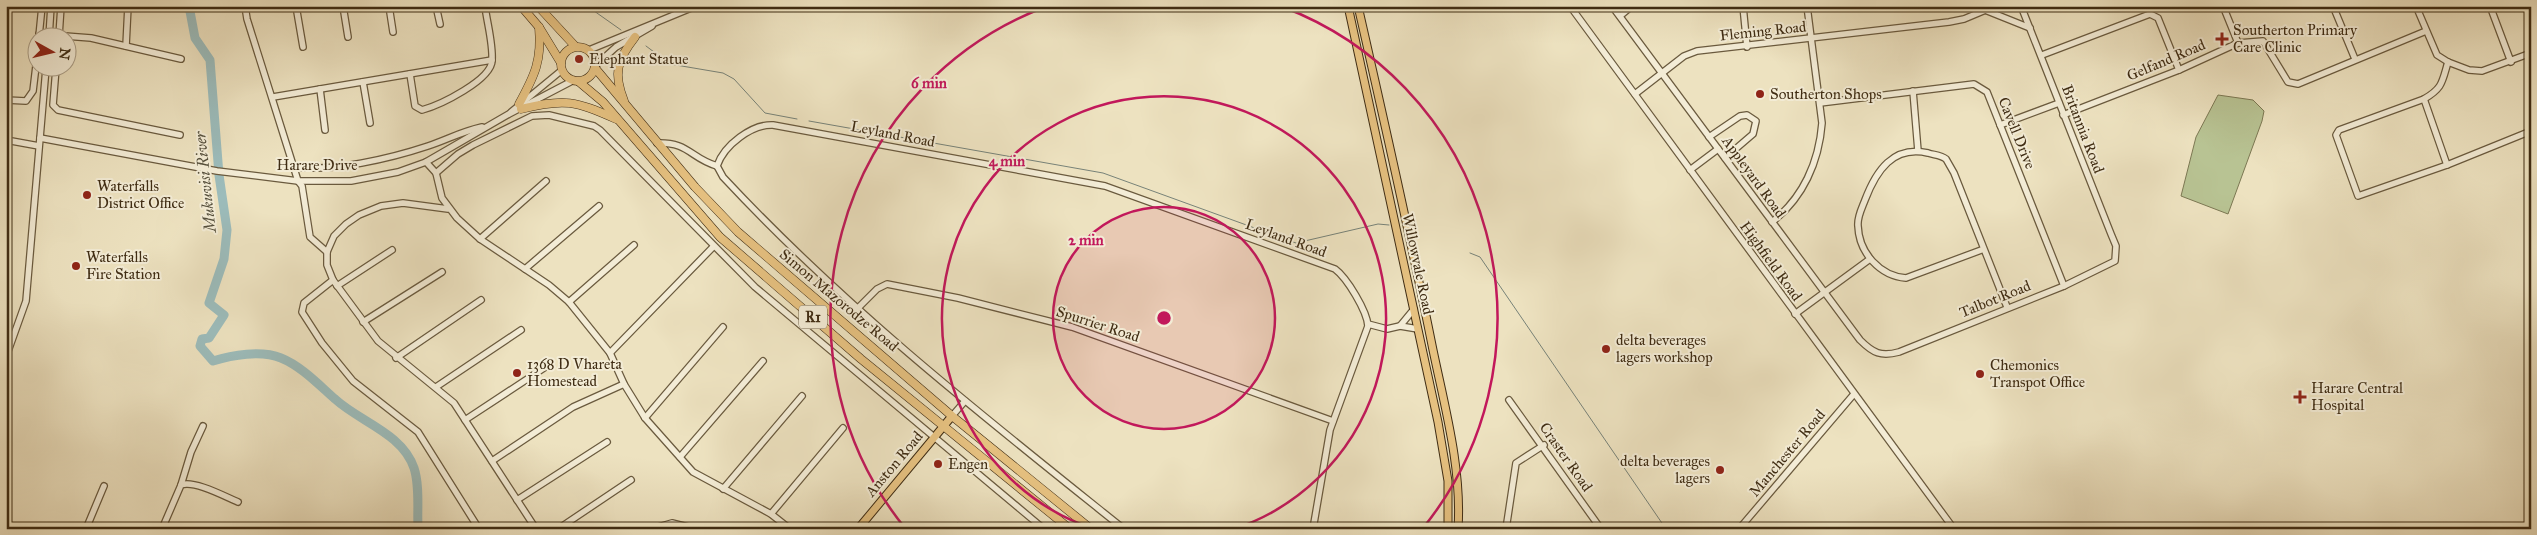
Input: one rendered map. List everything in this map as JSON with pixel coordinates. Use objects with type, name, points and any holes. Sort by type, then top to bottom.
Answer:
[{"type":"highway","name":"R1","points":[[521,6],[539,27],[562,67]]},
{"type":"highway","points":[[538,6],[575,46],[589,50]]},
{"type":"highway","points":[[520,107],[534,77],[539,60],[539,27]]},
{"type":"highway","points":[[626,108],[618,86],[618,64],[624,51],[635,37]]},
{"type":"highway","points":[[562,67],[565,52],[575,46]]},
{"type":"highway","name":"Simon Mazorodze Road","points":[[589,50],[593,54],[595,67],[626,108],[716,211],[738,232],[952,416],[1091,529]]},
{"type":"highway","name":"Simon Mazorodze Road","points":[[562,67],[603,102],[720,237],[907,396],[1070,529]]},
{"type":"highway","points":[[576,80],[588,77],[595,67]]},
{"type":"highway","points":[[520,107],[568,101],[591,107],[618,119]]},
{"type":"main road","name":"Willowvale Road","points":[[1348,6],[1414,309],[1445,465],[1449,498],[1448,529]]},
{"type":"main road","name":"Willowvale Road","points":[[1358,6],[1426,314],[1451,440],[1458,489],[1458,529]]},
{"type":"main road","name":"Anston Road","points":[[858,529],[952,416]]},
{"type":"street","points":[[40,28],[42,6]]},
{"type":"street","points":[[50,28],[51,6]]},
{"type":"street","points":[[59,28],[62,6]]},
{"type":"street","points":[[126,46],[128,6]]},
{"type":"street","points":[[245,6],[246,19],[273,97],[298,181],[302,186],[310,237],[327,252]]},
{"type":"street","points":[[296,6],[303,46]]},
{"type":"street","points":[[343,6],[348,37]]},
{"type":"street","points":[[389,6],[394,32]]},
{"type":"street","points":[[436,6],[440,24]]},
{"type":"street","points":[[410,74],[416,106],[422,110],[478,81],[489,70],[492,60],[485,6]]},
{"type":"street","points":[[589,50],[696,6]]},
{"type":"street","name":"Highfield Road","points":[[1570,6],[1954,529]]},
{"type":"street","name":"Appleyard Road","points":[[1612,6],[1824,293],[1867,348],[1875,354],[1883,355]]},
{"type":"street","points":[[1620,16],[1632,6]]},
{"type":"street","points":[[1743,6],[1747,47]]},
{"type":"street","points":[[1772,222],[1794,203],[1802,190],[1815,160],[1821,132],[1820,103],[1807,6]]},
{"type":"street","name":"Fleming Road","points":[[1635,94],[1661,72],[1689,54],[1949,22],[1964,19],[1994,6]]},
{"type":"street","name":"Britannia Road","points":[[2021,6],[2116,246],[2115,261]]},
{"type":"street","points":[[2223,6],[2238,43]]},
{"type":"street","points":[[2333,6],[2354,59]]},
{"type":"street","points":[[2416,6],[2439,58],[2448,62],[2475,72],[2511,62],[2531,53]]},
{"type":"street","points":[[2490,6],[2511,62]]},
{"type":"street","points":[[1985,9],[2030,28]]},
{"type":"street","points":[[2042,55],[2150,14],[2158,18],[2180,70]]},
{"type":"street","points":[[595,67],[611,51],[656,24]]},
{"type":"street","name":"Gelfand Road","points":[[2063,115],[2180,70],[2238,43],[2263,41],[2288,82],[2292,84],[2426,31]]},
{"type":"street","points":[[78,37],[92,38],[181,58]]},
{"type":"street","points":[[273,97],[492,60]]},
{"type":"street","points":[[2448,62],[2439,90],[2424,99],[2339,130],[2336,135],[2336,141],[2358,196],[2447,165],[2531,131]]},
{"type":"street","points":[[520,107],[562,67]]},
{"type":"street","points":[[6,100],[26,101],[32,94],[34,78]]},
{"type":"street","points":[[6,357],[26,301],[45,78]]},
{"type":"street","points":[[55,78],[53,104],[58,110],[180,135]]},
{"type":"street","points":[[520,107],[576,80]]},
{"type":"street","points":[[363,82],[370,123]]},
{"type":"street","name":"Cavell Drive","points":[[1820,103],[1974,84],[1987,92],[2064,286]]},
{"type":"street","points":[[320,89],[325,130]]},
{"type":"street","points":[[1913,91],[1918,151]]},
{"type":"street","points":[[2424,99],[2447,165]]},
{"type":"street","points":[[2000,125],[2059,103]]},
{"type":"street","name":"Harare Drive","points":[[40,138],[246,174],[298,181],[351,180],[398,172],[426,162],[520,107]]},
{"type":"street","points":[[436,174],[458,154],[532,116],[549,115],[585,122],[600,130],[755,287],[1044,529]]},
{"type":"street","points":[[1709,137],[1740,116],[1747,115],[1756,121],[1753,134],[1725,158]]},
{"type":"street","name":"Leyland Road","points":[[718,166],[722,156],[748,132],[760,125],[773,125],[1089,182],[1191,216],[1335,269],[1346,279],[1366,316],[1368,324]]},
{"type":"street","points":[[294,166],[314,170],[389,157],[430,145],[460,132],[489,126]]},
{"type":"street","points":[[6,140],[39,146]]},
{"type":"street","points":[[657,143],[676,143],[702,161],[718,166],[720,173],[747,202],[903,350],[1124,529]]},
{"type":"street","points":[[1690,170],[1718,150]]},
{"type":"street","points":[[1984,249],[1906,278],[1889,275],[1870,259],[1860,236],[1858,224],[1870,187],[1880,170],[1891,158],[1918,151],[1943,157],[1949,163],[1984,249],[2007,307]]},
{"type":"street","points":[[426,162],[436,174],[438,187],[448,209],[480,239],[525,269],[569,302],[610,353],[624,384],[645,418],[680,457],[699,476],[771,514],[790,529]]},
{"type":"street","points":[[480,239],[546,181]]},
{"type":"street","points":[[448,209],[415,203],[381,206],[346,224],[334,236],[327,252],[327,265],[335,283],[378,341],[396,358],[448,397],[536,529]]},
{"type":"street","points":[[525,269],[598,206]]},
{"type":"street","points":[[569,302],[634,245]]},
{"type":"street","points":[[610,353],[714,247]]},
{"type":"street","points":[[392,250],[304,303],[302,312],[322,343],[352,381],[418,432],[479,529]]},
{"type":"street","points":[[1795,314],[1870,259]]},
{"type":"street","name":"Talbot Road","points":[[1883,355],[1899,352],[2007,307],[2064,286],[2115,261]]},
{"type":"street","points":[[363,322],[442,272]]},
{"type":"street","name":"Spurrier Road","points":[[857,308],[877,289],[887,284],[958,298],[1072,326],[1333,421]]},
{"type":"street","points":[[396,358],[481,300]]},
{"type":"street","points":[[1400,326],[1414,309]]},
{"type":"street","points":[[1313,529],[1333,421],[1368,324],[1387,329],[1400,326],[1418,328]]},
{"type":"street","points":[[645,418],[722,327]]},
{"type":"street","points":[[436,387],[521,330]]},
{"type":"street","points":[[680,457],[763,361]]},
{"type":"street","points":[[465,420],[550,364]]},
{"type":"street","points":[[492,461],[573,407],[624,384]]},
{"type":"street","name":"Manchester Road","points":[[1739,529],[1854,394]]},
{"type":"street","points":[[723,489],[802,396]]},
{"type":"street","points":[[899,407],[907,396]]},
{"type":"street","name":"Craster Road","points":[[1509,400],[1544,445],[1602,529]]},
{"type":"street","points":[[952,416],[965,401]]},
{"type":"street","points":[[162,529],[191,452],[203,426]]},
{"type":"street","points":[[771,514],[843,428]]},
{"type":"street","points":[[517,500],[607,442]]},
{"type":"street","points":[[1506,529],[1516,463],[1544,445]]},
{"type":"street","points":[[558,529],[631,480]]},
{"type":"street","points":[[180,485],[185,483],[204,488],[238,502]]},
{"type":"street","points":[[86,529],[104,486]]},
{"type":"street","points":[[651,529],[672,523],[696,529]]},
{"type":"green space","points":[[2218,95],[2253,100],[2264,111],[2228,214],[2181,196],[2196,137]]},
{"type":"waterway","name":"Mukuvisi River","points":[[189,6],[195,38],[210,60],[219,175],[227,230],[224,259],[209,303],[224,315],[209,338],[202,339],[200,346],[213,361],[238,355],[256,354],[265,354],[288,361],[310,376],[345,407],[390,437],[408,456],[414,468],[418,490],[418,529]]},
{"type":"waterway","points":[[587,6],[621,30]]},
{"type":"waterway","points":[[646,46],[670,64],[723,73],[734,79],[765,113],[797,119]]},
{"type":"waterway","points":[[809,121],[1103,173],[1296,243],[1378,224],[1389,225]]},
{"type":"waterway","points":[[1470,253],[1480,257],[1666,529]]},
{"type":"place","name":"Southerton Primary Care Clinic","points":[[2222,39]]},
{"type":"place","name":"Elephant Statue","points":[[579,59]]},
{"type":"place","name":"Southerton Shops","points":[[1760,94]]},
{"type":"place","name":"Waterfalls District Office","points":[[87,195]]},
{"type":"place","name":"Waterfalls Fire Station","points":[[76,266]]},
{"type":"place","name":"delta beverages lagers workshop","points":[[1606,349]]},
{"type":"place","name":"1368 D Vhareta Homestead","points":[[517,373]]},
{"type":"place","name":"Chemonics Transpot Office","points":[[1980,374]]},
{"type":"place","name":"Harare Central Hospital","points":[[2300,397]]},
{"type":"place","name":"Engen","points":[[938,464]]},
{"type":"place","name":"delta beverages lagers","points":[[1720,470]]}]
